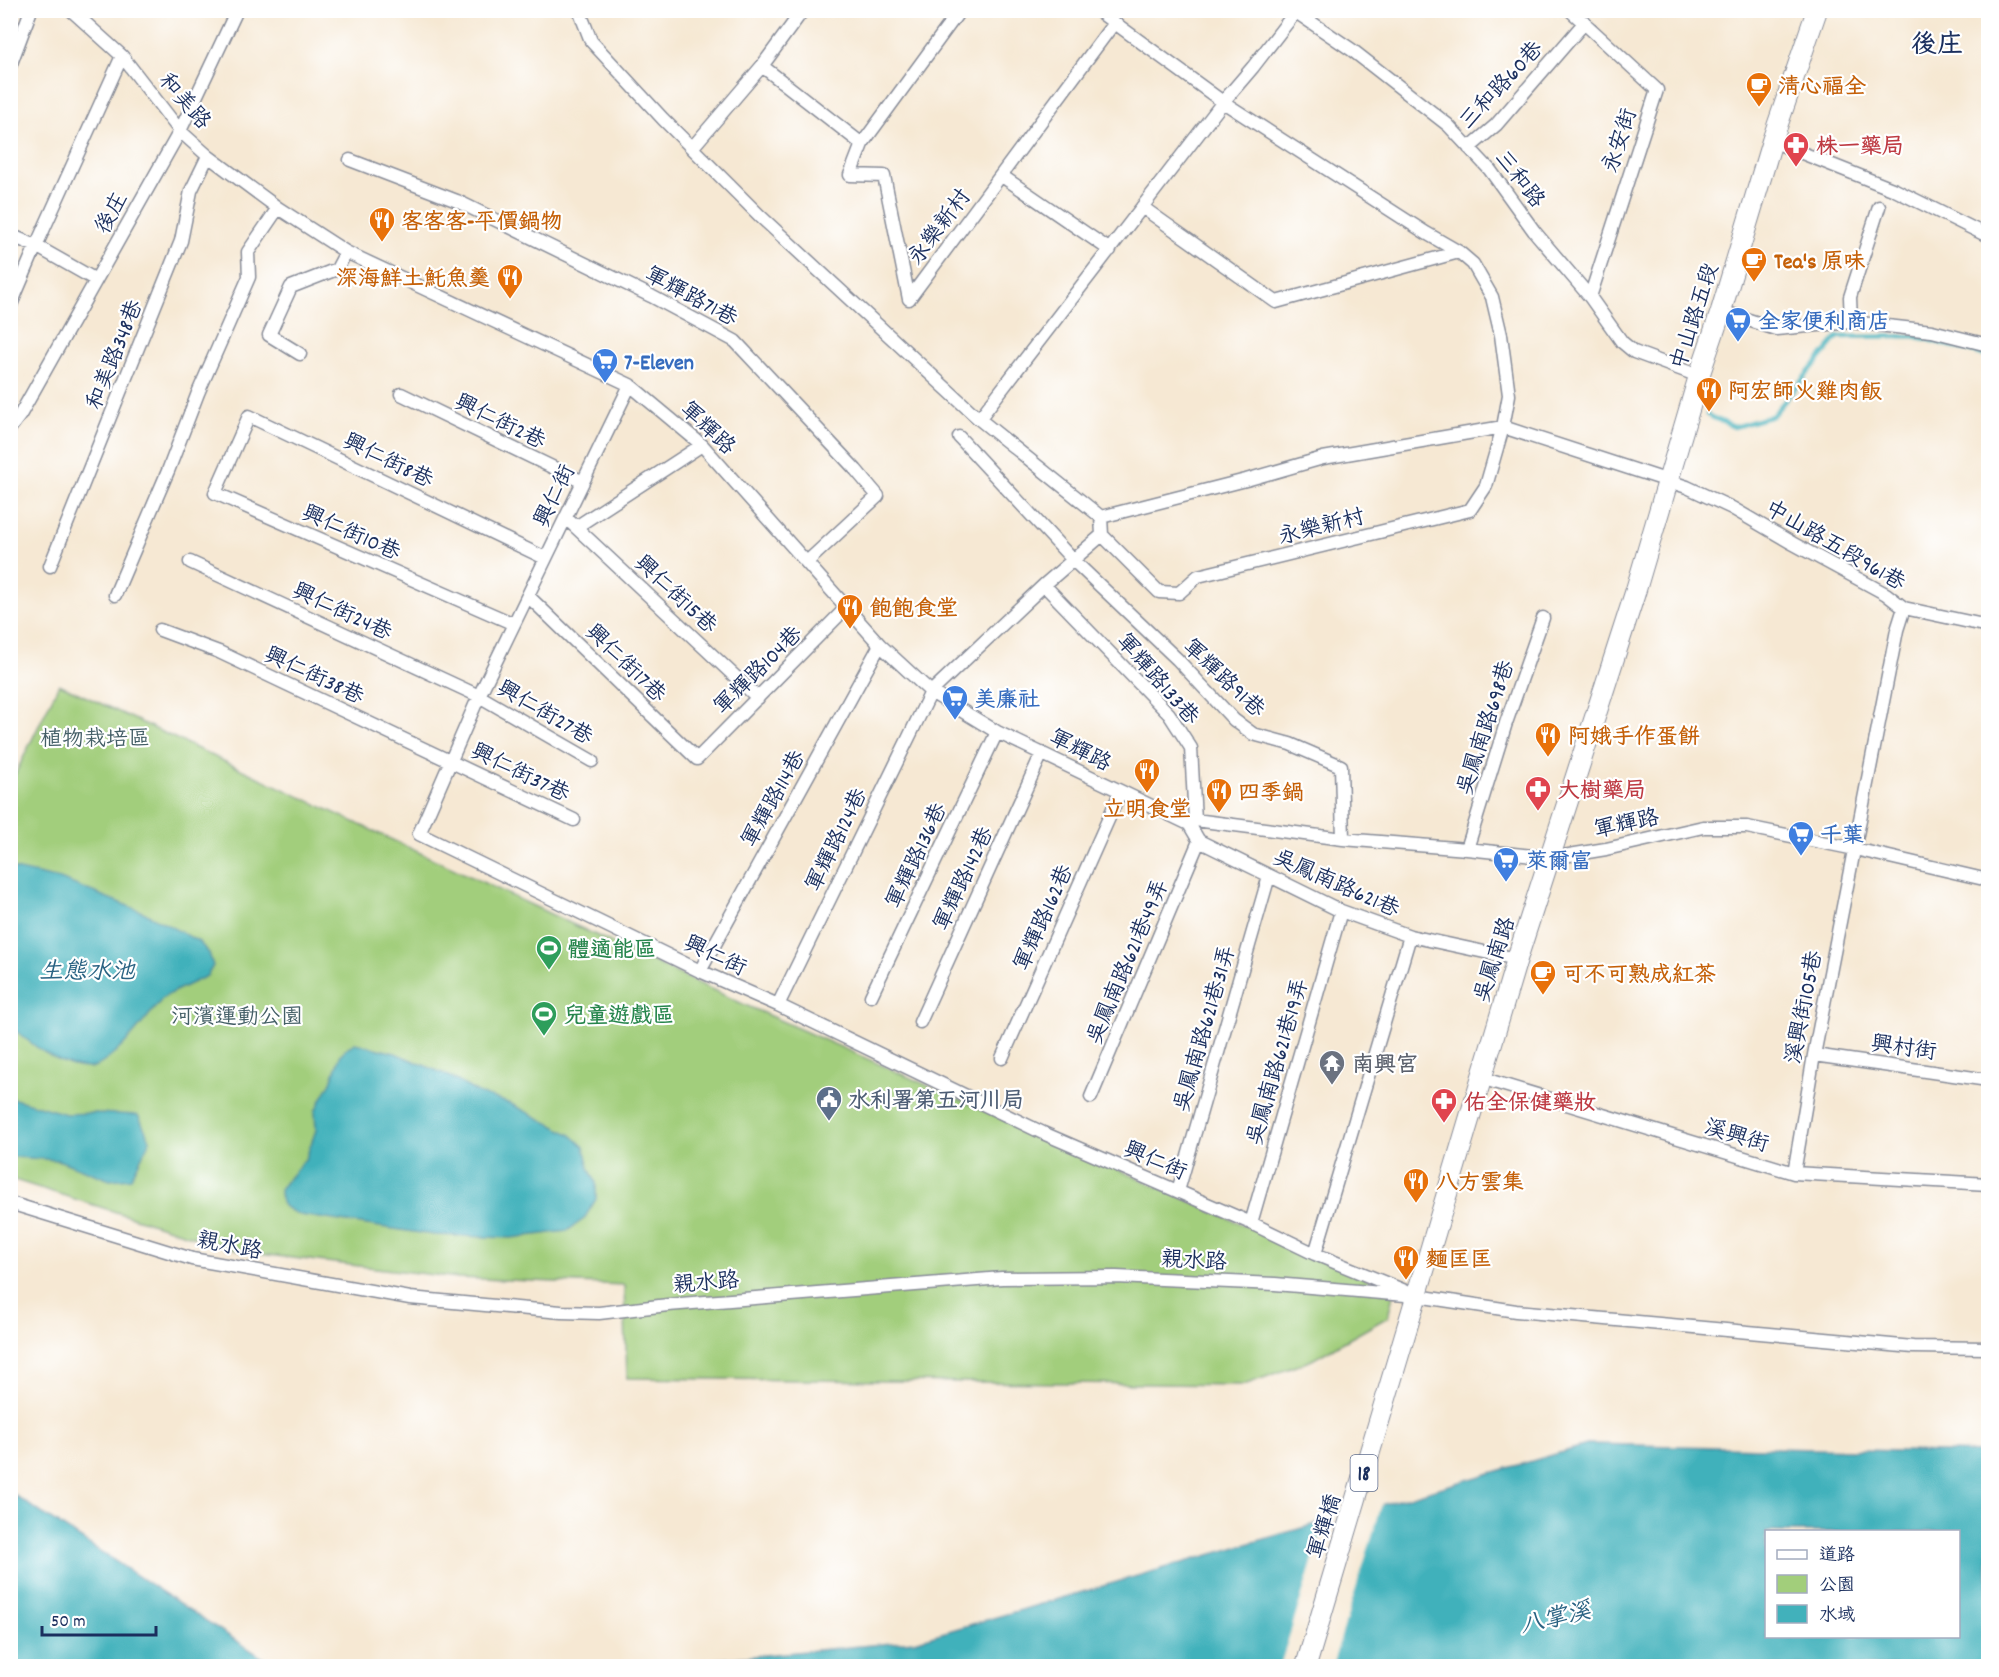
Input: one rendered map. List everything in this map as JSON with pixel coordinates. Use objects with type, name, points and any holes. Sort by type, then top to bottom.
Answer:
[{"type":"main road","name":"中山路五段","points":[[1620,638],[1772,141],[1817,10]]},
{"type":"main road","name":"吳鳳南路","points":[[1417,1296],[1517,959],[1620,638]]},
{"type":"main road","name":"軍輝橋","points":[[1306,1666],[1417,1296]]},
{"type":"street","points":[[10,66],[31,10]]},
{"type":"street","name":"和美路","points":[[70,10],[122,56],[180,131],[208,156],[278,208]]},
{"type":"street","name":"後庄","points":[[10,428],[20,415],[180,131],[237,10]]},
{"type":"street","points":[[579,10],[591,41],[663,119],[760,216],[979,418],[1101,517],[1102,535],[1044,585],[931,692]]},
{"type":"street","points":[[692,148],[762,66],[803,10]]},
{"type":"street","name":"永樂新村","points":[[960,10],[862,144],[850,175],[884,176],[909,299],[1113,23]]},
{"type":"street","name":"永樂新村","points":[[1096,10],[1223,102],[1459,252],[1473,264],[1492,297],[1501,335],[1509,395],[1503,427],[1486,486],[1470,510],[1198,576],[1179,593],[1159,592],[1102,535]]},
{"type":"street","points":[[1570,10],[1585,22]]},
{"type":"street","points":[[979,418],[1296,11]]},
{"type":"street","name":"三和路","points":[[1296,11],[1352,50],[1448,125],[1490,170],[1534,231],[1590,297],[1622,342],[1634,352],[1699,376]]},
{"type":"street","name":"三和路60巷","points":[[1469,148],[1496,125],[1585,22]]},
{"type":"street","name":"永安街","points":[[1585,22],[1657,90],[1590,297]]},
{"type":"street","points":[[10,307],[122,56]]},
{"type":"street","points":[[762,66],[862,144]]},
{"type":"street","points":[[1772,141],[1895,190],[1989,236]]},
{"type":"street","name":"和美路348巷","points":[[50,566],[181,241],[191,191],[208,156]]},
{"type":"street","name":"軍輝路71巷","points":[[350,160],[457,201],[651,296],[735,341],[878,496],[807,562]]},
{"type":"street","points":[[1002,176],[1110,250]]},
{"type":"street","points":[[1142,207],[1276,302],[1459,252]]},
{"type":"street","points":[[1851,322],[1850,297],[1880,207]]},
{"type":"street","points":[[115,595],[168,471],[198,393],[249,277],[248,252],[278,208]]},
{"type":"street","name":"軍輝路","points":[[278,208],[346,252],[630,385],[702,445],[880,645],[931,692],[997,732],[1120,793],[1192,822],[1343,839],[1551,858],[1606,849],[1703,827],[1747,827],[1989,880]]},
{"type":"street","points":[[10,235],[36,246],[96,280]]},
{"type":"street","points":[[300,354],[269,335],[291,287],[337,269],[346,252]]},
{"type":"street","points":[[1721,311],[1776,329],[1851,322],[1932,331],[1989,345]]},
{"type":"street","name":"興仁街","points":[[630,385],[479,696],[418,834],[700,971],[778,1005],[1043,1133],[1251,1223],[1315,1254],[1417,1296]]},
{"type":"street","name":"興仁街2巷","points":[[401,394],[583,482]]},
{"type":"street","name":"興仁街8巷","points":[[233,452],[249,416],[545,558]]},
{"type":"street","points":[[1101,517],[1323,458],[1503,427],[1669,481]]},
{"type":"street","name":"軍輝路91巷","points":[[959,437],[1073,560],[1177,659],[1234,720],[1253,734],[1290,744],[1341,766],[1343,839]]},
{"type":"street","points":[[576,527],[702,445]]},
{"type":"street","name":"興仁街10巷","points":[[233,452],[216,493],[514,624]]},
{"type":"street","name":"中山路五段961巷","points":[[1669,481],[1732,508],[1886,594],[1904,608],[1989,626]]},
{"type":"street","name":"興仁街15巷","points":[[567,518],[759,698]]},
{"type":"street","name":"興仁街24巷","points":[[190,562],[479,696]]},
{"type":"street","name":"軍輝路133巷","points":[[1044,585],[1168,714],[1191,748],[1192,822]]},
{"type":"street","name":"興仁街17巷","points":[[528,596],[697,759]]},
{"type":"street","name":"軍輝路104巷","points":[[697,759],[846,608]]},
{"type":"street","points":[[1855,849],[1897,630],[1904,608]]},
{"type":"street","name":"吳鳳南路698巷","points":[[1467,849],[1506,723],[1543,618]]},
{"type":"street","name":"興仁街38巷","points":[[160,630],[219,652],[450,760]]},
{"type":"street","name":"軍輝路114巷","points":[[700,971],[880,645]]},
{"type":"street","name":"軍輝路124巷","points":[[778,1005],[931,692]]},
{"type":"street","name":"興仁街27巷","points":[[479,696],[592,761]]},
{"type":"street","name":"軍輝路136巷","points":[[871,996],[997,732]]},
{"type":"street","name":"軍輝路142巷","points":[[920,1022],[1042,753]]},
{"type":"street","name":"興仁街37巷","points":[[450,760],[574,820]]},
{"type":"street","name":"軍輝路162巷","points":[[1002,1058],[1120,793]]},
{"type":"street","points":[[1192,822],[1199,841]]},
{"type":"street","name":"吳鳳南路621巷","points":[[1199,841],[1341,911],[1410,936],[1517,959]]},
{"type":"street","name":"吳鳳南路621巷49弄","points":[[1091,1097],[1199,841]]},
{"type":"street","name":"溪興街105巷","points":[[1794,1173],[1814,1054],[1855,849]]},
{"type":"street","name":"吳鳳南路621巷31弄","points":[[1178,1191],[1269,876]]},
{"type":"street","name":"吳鳳南路621巷19弄","points":[[1251,1223],[1341,911]]},
{"type":"street","points":[[1315,1254],[1410,936]]},
{"type":"street","name":"興村街","points":[[1814,1054],[1989,1080]]},
{"type":"street","name":"溪興街","points":[[1481,1078],[1794,1173],[1989,1184]]},
{"type":"street","name":"親水路","points":[[10,1203],[192,1259],[410,1298],[561,1312],[599,1313],[668,1305],[1002,1278],[1116,1277],[1264,1283],[1417,1296]]},
{"type":"street","points":[[1417,1296],[1516,1311],[1901,1346],[1989,1348]]},
{"type":"green space","name":"河濱運動公園","points":[[59,684],[743,1004],[1394,1291],[1388,1317],[1312,1360],[1244,1385],[627,1378],[624,1285],[459,1278],[243,1252],[11,1179],[11,783]]},
{"type":"water","name":"生態水池","points":[[10,868],[60,879],[143,912],[198,941],[209,953],[213,966],[207,976],[162,999],[128,1040],[107,1060],[97,1066],[77,1067],[56,1060],[11,1027]]},
{"type":"water","points":[[355,1043],[395,1053],[447,1075],[478,1093],[511,1104],[570,1134],[584,1147],[589,1168],[596,1183],[596,1199],[584,1219],[567,1231],[511,1238],[434,1235],[300,1215],[287,1208],[282,1203],[280,1189],[306,1158],[316,1130],[315,1111],[331,1082],[341,1054]]},
{"type":"water","points":[[11,1098],[66,1114],[138,1115],[150,1140],[131,1178],[110,1180],[58,1160],[13,1157],[10,1156]]},
{"type":"water","name":"八掌溪","points":[[1590,1444],[1988,1453],[1988,1666],[647,1666],[914,1641]]},
{"type":"water","points":[[11,1493],[275,1666],[11,1666]]},
{"type":"pier","points":[[1383,1501],[1332,1666],[1280,1666],[1326,1518]]},
{"type":"waterway","points":[[1707,415],[1734,427],[1772,416],[1838,337],[1914,336],[1988,356]]},
{"type":"place","name":"清心福全","points":[[1759,108]]},
{"type":"place","name":"株一藥局","points":[[1796,168]]},
{"type":"place","name":"客客客-平價鍋物","points":[[382,243]]},
{"type":"place","name":"Tea's 原味","points":[[1754,283]]},
{"type":"place","name":"深海鮮土魠魚羹","points":[[510,300]]},
{"type":"place","name":"全家便利商店","points":[[1738,343]]},
{"type":"place","name":"7-Eleven","points":[[605,384]]},
{"type":"place","name":"阿宏師火雞肉飯","points":[[1709,413]]},
{"type":"place","name":"飽飽食堂","points":[[850,630]]},
{"type":"place","name":"美廉社","points":[[955,721]]},
{"type":"place","name":"阿娥手作蛋餅","points":[[1548,758]]},
{"type":"place","name":"立明食堂","points":[[1147,794]]},
{"type":"place","name":"大樹藥局","points":[[1538,812]]},
{"type":"place","name":"四季鍋","points":[[1219,814]]},
{"type":"place","name":"千葉","points":[[1801,857]]},
{"type":"place","name":"萊爾富","points":[[1506,883]]},
{"type":"place","name":"體適能區","points":[[549,971]]},
{"type":"place","name":"可不可熟成紅茶","points":[[1543,996]]},
{"type":"place","name":"兒童遊戲區","points":[[544,1037]]},
{"type":"place","name":"南興宮","points":[[1332,1086]]},
{"type":"place","name":"水利署第五河川局","points":[[829,1122]]},
{"type":"place","name":"佑全保健藥妝","points":[[1444,1124]]},
{"type":"place","name":"八方雲集","points":[[1416,1204]]},
{"type":"place","name":"麵匡匡","points":[[1406,1281]]},
{"type":"district","name":"後庄","points":[[1937,43]]},
{"type":"park label","name":"植物栽培區","points":[[95,737]]}]
